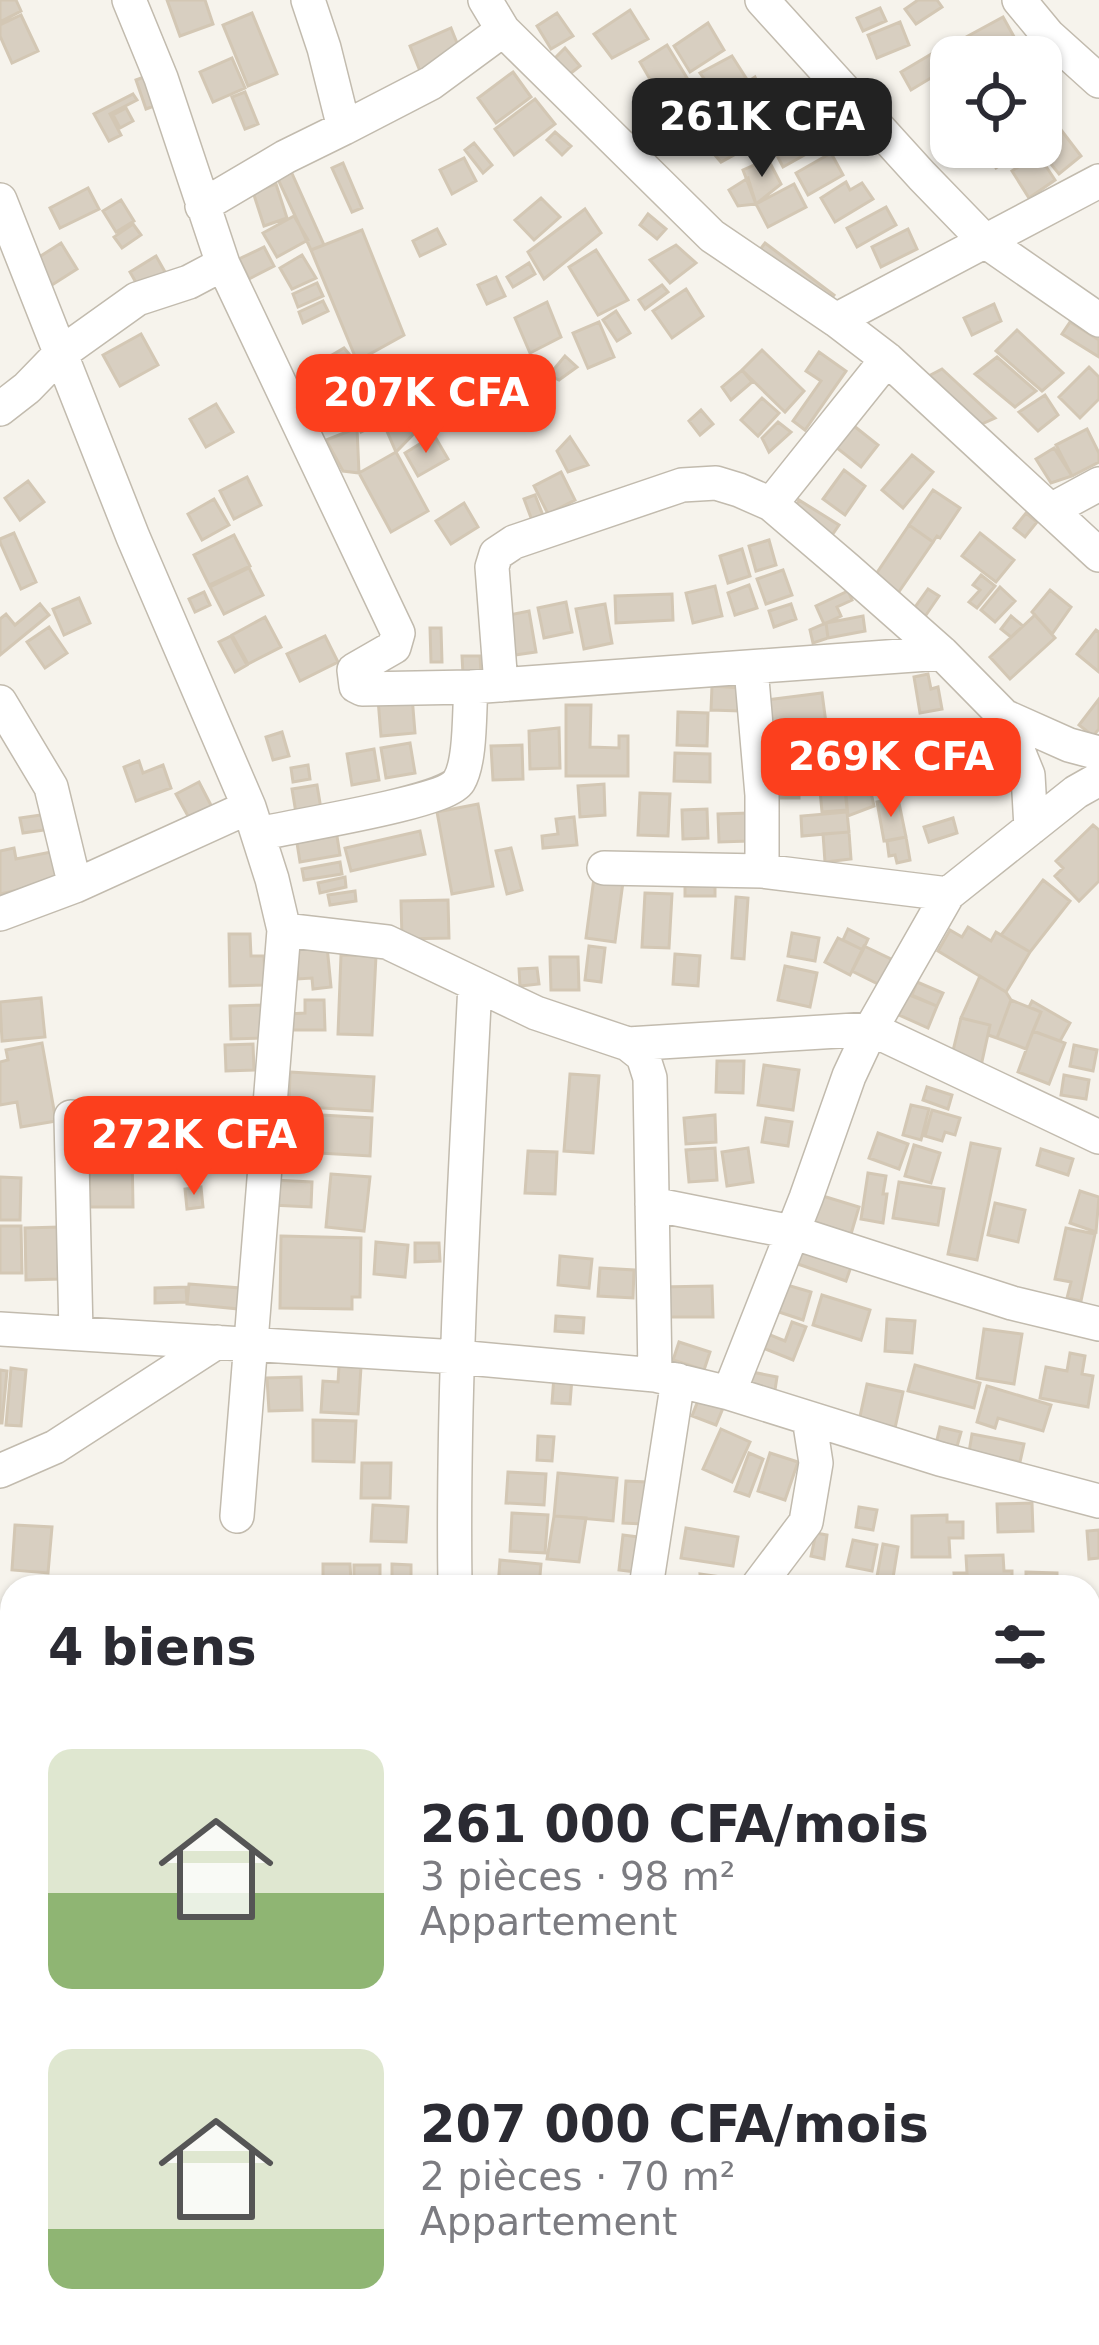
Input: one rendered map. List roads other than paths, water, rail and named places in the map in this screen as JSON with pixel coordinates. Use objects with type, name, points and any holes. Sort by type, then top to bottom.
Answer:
[{"type":"street","points":[[129,0],[161,78],[223,264],[398,633],[394,647],[354,670],[356,686],[486,686],[942,653]]},
{"type":"street","points":[[308,0],[344,128]]},
{"type":"street","points":[[485,0],[503,30],[712,236],[887,359],[1099,555]]},
{"type":"street","points":[[762,0],[985,241],[1099,320]]},
{"type":"street","points":[[1019,0],[1048,35],[1099,81]]},
{"type":"street","points":[[202,206],[285,157],[431,83],[503,30]]},
{"type":"street","points":[[836,320],[1099,182]]},
{"type":"street","points":[[0,200],[133,537],[254,820],[284,930],[237,1516]]},
{"type":"street","points":[[0,409],[60,354],[136,299],[189,282],[223,264]]},
{"type":"street","points":[[771,505],[887,359]]},
{"type":"street","points":[[0,914],[254,820],[446,792],[458,782],[486,686],[496,554],[514,542],[682,484],[716,483],[771,505],[942,653],[1004,716],[1099,753]]},
{"type":"street","points":[[1051,510],[1099,484]]},
{"type":"street","points":[[751,668],[762,795],[762,872]]},
{"type":"street","points":[[0,702],[51,787],[75,886]]},
{"type":"street","points":[[1004,716],[1028,775],[1031,828]]},
{"type":"street","points":[[729,1393],[849,1076],[948,894],[1099,778]]},
{"type":"street","points":[[604,868],[762,872],[948,894]]},
{"type":"street","points":[[284,930],[387,942],[536,1012],[628,1044],[643,1056],[650,1078],[652,1204],[666,1377],[647,1575]]},
{"type":"street","points":[[455,1575],[457,1357],[476,984]]},
{"type":"street","points":[[628,1044],[871,1029],[1099,1137]]},
{"type":"street","points":[[71,1117],[76,1334]]},
{"type":"street","points":[[652,1204],[792,1232],[1012,1303],[1099,1324]]},
{"type":"street","points":[[0,1329],[457,1357],[666,1377],[1099,1501]]},
{"type":"street","points":[[0,1472],[55,1447],[217,1342]]},
{"type":"street","points":[[766,1575],[806,1522],[816,1462],[808,1418]]}]
